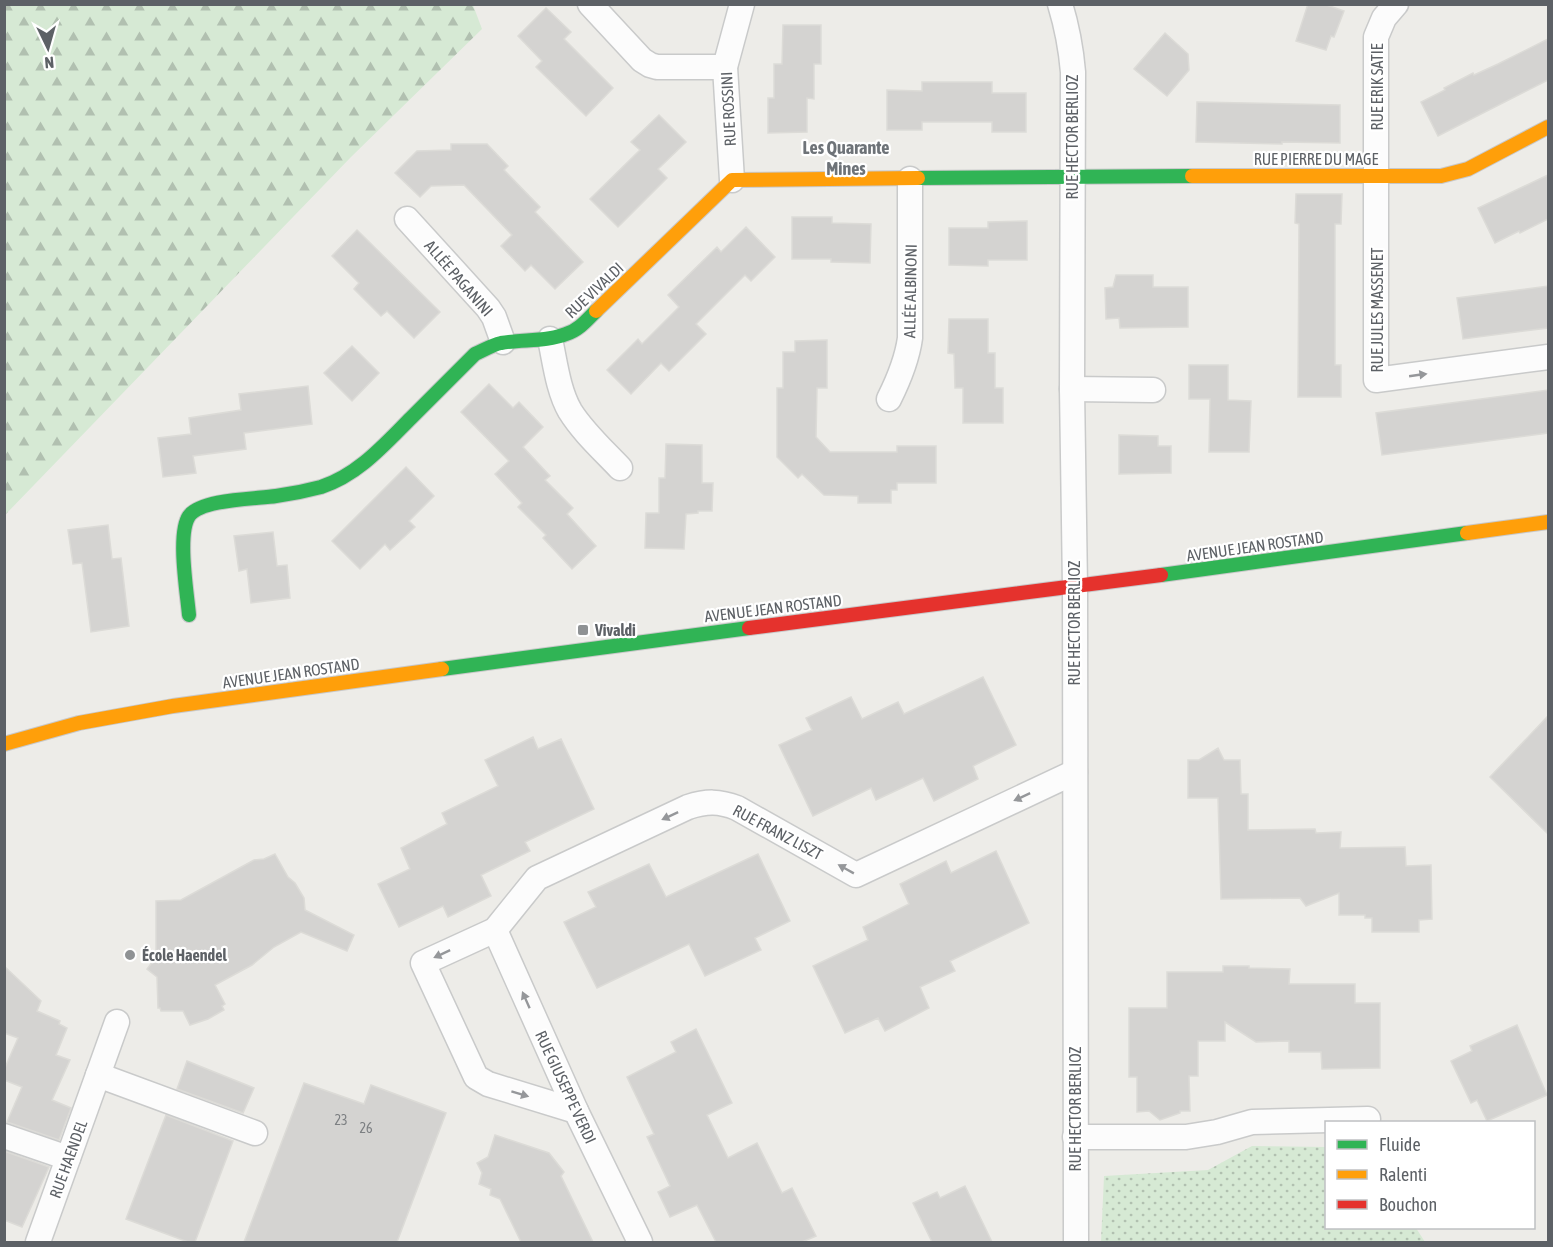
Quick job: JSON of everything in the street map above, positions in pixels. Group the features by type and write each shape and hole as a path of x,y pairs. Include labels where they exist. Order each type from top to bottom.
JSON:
{"street":[{"path":"590,4 642,60 650,65 657,67 725,67"},
{"name":"RUE ROSSINI","path":"732,180 725,67 742,4"},
{"name":"RUE HECTOR BERLIOZ","path":"1060,4 1067,30 1073,72 1072,389 1075,587 1076,1242"},
{"name":"RUE ERIK SATIE","path":"1377,176 1376,37 1384,18 1396,4"},
{"name":"RUE PIERRE DU MAGE","path":"1072,176 1441,176 1468,168 1548,127"},
{"path":"732,180 1072,176"},
{"name":"RUE JULES MASSENET","path":"1377,176 1376,380 1548,357"},
{"name":"ALLÉE ALBINONI","path":"889,399 904,367 910,338 910,179"},
{"name":"RUE VIVALDI","path":"189,615 183,528 194,511 216,503 299,492 343,477 366,462 379,450 475,354 503,342 562,337 580,327 732,180"},
{"name":"ALLÉE PAGANINI","path":"407,219 488,308 498,326 503,342"},
{"path":"550,339 560,383 569,409 620,468"},
{"path":"1072,389 1153,390"},
{"name":"AVENUE JEAN ROSTAND","path":"4,744 80,723 173,706 1548,522"},
{"name":"RUE FRANZ LISZT","path":"495,930 537,878 698,804 708,802 727,804 737,808 856,875 1075,772"},
{"path":"495,930 423,963 476,1077 488,1084 576,1111"},
{"name":"RUE GIUSEPPE VERDI","path":"495,930 576,1111 640,1242"},
{"name":"RUE HAENDEL","path":"38,1242 117,1022"},
{"path":"98,1075 255,1134"},
{"path":"1075,1137 1186,1137 1217,1132 1252,1122 1368,1119"},
{"path":"4,1136 68,1158"}],"green space":[{"path":"5,4 473,5 482,29 351,157 5,515"},
{"path":"1252,1146 1325,1147 1325,1229 1417,1229 1425,1242 1101,1242 1104,1176 1208,1170"}],"building":[{"path":"1308,4 1324,4 1344,11 1334,37 1331,36 1326,50 1296,41"},
{"path":"546,8 571,32 564,39 613,88 586,116 536,67 542,61 518,36"},
{"path":"783,25 821,25 821,64 814,64 814,99 807,98 807,132 768,133 768,98 774,98 774,64 782,64"},
{"path":"1165,33 1188,54 1189,70 1167,96 1134,69"},
{"path":"1548,39 1548,80 1438,136 1421,102 1473,73 1474,75"},
{"path":"922,82 992,82 992,93 1026,93 1026,132 992,132 992,122 922,122 922,130 887,130 887,90 922,91"},
{"path":"1197,102 1340,105 1340,143 1196,142"},
{"path":"659,115 686,142 658,169 667,178 618,227 590,199 640,150 631,142"},
{"path":"451,144 487,144 508,166 504,170 540,207 535,212 583,262 555,289 531,265 525,271 501,246 512,235 464,185 431,186 420,197 395,173 417,151 451,150"},
{"path":"1548,175 1548,219 1495,243 1478,208"},
{"path":"1296,194 1342,194 1341,224 1335,224 1335,365 1341,365 1341,397 1298,397 1299,224 1295,223"},
{"path":"792,217 832,217 832,223 871,224 870,263 831,262 831,259 792,259"},
{"path":"1027,221 1027,260 988,260 988,266 949,265 949,228 988,228 988,222"},
{"path":"746,227 775,257 751,281 745,275 696,324 706,334 669,371 661,363 631,394 607,370 638,339 642,344 679,307 668,295 717,247 721,252"},
{"path":"357,230 440,312 414,338 387,311 381,316 354,289 359,283 332,256"},
{"path":"1116,275 1153,275 1153,287 1188,287 1188,327 1120,328 1119,318 1106,319 1105,288 1113,287"},
{"path":"1548,286 1548,328 1463,339 1457,298"},
{"path":"949,319 988,319 988,353 995,353 995,388 1003,388 1003,423 963,423 963,388 955,388 954,354 948,353"},
{"path":"827,340 827,388 817,388 816,437 830,452 897,452 897,446 936,446 936,483 897,483 897,490 891,490 891,503 858,503 858,496 824,495 802,474 798,478 777,457 777,388 783,388 783,352 795,352 795,341"},
{"path":"352,346 379,373 352,401 324,373"},
{"path":"1189,365 1228,365 1228,400 1251,401 1249,452 1209,452 1210,399 1189,399"},
{"path":"489,384 513,408 519,402 543,427 523,447 550,476 545,480 573,508 567,514 596,546 572,569 543,538 546,535 518,507 522,503 495,474 509,461 461,412"},
{"path":"308,386 312,424 244,433 246,449 193,456 196,473 163,477 158,438 191,434 189,418 241,410 239,394"},
{"path":"1548,390 1548,433 1382,455 1376,413"},
{"path":"1119,435 1158,436 1158,446 1171,446 1171,473 1119,474"},
{"path":"666,444 702,445 702,483 713,483 712,511 686,514 684,549 645,548 646,513 659,513 659,478 665,478"},
{"path":"406,467 434,496 409,521 415,527 390,550 385,544 360,569 332,541"},
{"path":"108,525 112,559 121,558 129,626 91,632 82,563 73,564 68,530"},
{"path":"273,532 277,566 287,565 290,598 251,603 247,569 239,571 234,536"},
{"path":"983,677 1016,745 973,766 978,779 934,801 923,778 876,800 871,788 813,816 779,745 812,730 806,718 851,697 862,719 898,702 904,714"},
{"path":"1548,716 1548,834 1490,777"},
{"path":"533,737 538,749 561,739 594,809 525,842 530,851 481,875 491,896 448,917 443,906 399,927 378,884 410,869 401,848 447,824 442,813 498,786 485,760"},
{"path":"1218,748 1224,760 1240,760 1241,794 1248,794 1248,830 1315,829 1316,833 1341,832 1340,848 1405,847 1406,866 1431,865 1432,919 1419,920 1419,932 1372,932 1372,918 1365,918 1365,915 1339,915 1339,893 1306,906 1300,898 1221,899 1218,798 1188,798 1188,760 1199,760"},
{"path":"996,851 1029,923 950,961 955,971 920,987 929,1008 885,1031 878,1018 845,1033 813,966 868,940 863,927 909,904 900,884 946,861 951,873"},
{"path":"275,854 288,877 295,883 304,898 305,910 354,935 347,951 301,932 274,947 252,965 215,985 225,1004 222,1006 224,1010 190,1025 183,1011 161,1011 158,1008 157,977 147,969 156,957 156,901 181,900 254,860"},
{"path":"758,854 790,921 755,938 761,950 705,976 689,944 597,988 564,922 596,907 588,892 649,864 666,897"},
{"path":"4,966 41,1001 37,1011 60,1021 59,1024 67,1028 56,1055 70,1060 52,1100 71,1108 59,1140 7,1122 22,1087 4,1080 4,1070 18,1038 4,1033"},
{"path":"1223,966 1290,969 1289,984 1355,984 1355,1003 1380,1003 1380,1068 1322,1069 1321,1052 1289,1052 1289,1041 1256,1042 1225,1022 1225,1041 1198,1041 1198,1076 1189,1076 1190,1111 1180,1111 1180,1113 1160,1120 1149,1111 1137,1112 1137,1077 1129,1077 1129,1008 1167,1008 1167,972 1223,972"},
{"path":"1517,1025 1547,1095 1487,1121 1477,1100 1471,1103 1451,1061 1472,1051 1470,1046"},
{"path":"696,1029 732,1103 707,1115 728,1158 757,1143 782,1193 792,1188 816,1236 802,1242 716,1242 697,1205 670,1217 658,1192 670,1186 647,1137 654,1134 627,1077 676,1052 671,1042"},
{"path":"187,1061 254,1088 243,1113 177,1089"},
{"path":"304,1083 364,1104 371,1085 446,1113 397,1242 244,1242"},
{"path":"166,1115 233,1141 195,1242 188,1242 126,1219"},
{"path":"495,1135 549,1153 564,1172 561,1176 593,1242 521,1242 500,1199 490,1195 491,1189 479,1184 482,1173 477,1163 488,1157"},
{"path":"4,1151 49,1167 22,1227 4,1220"},
{"path":"965,1186 992,1242 932,1242 913,1203 937,1192 940,1198"}],"traffic: fast":[{"path":"918,178 1192,176"},
{"path":"189,615 183,549 185,524 195,510 217,503 298,492 334,482 359,467 380,449 475,354 501,343 566,334 579,327 596,311"},
{"path":"1161,575 1467,533"},
{"path":"442,669 749,628"}],"traffic: slow":[{"path":"1192,176 1441,176 1468,169 1548,127"},
{"path":"596,311 732,180 918,178"},
{"path":"1467,533 1548,522"},
{"path":"4,744 79,723 173,706 442,669"}],"traffic: jam":[{"path":"749,628 1161,575"}],"place":[{"name":"Vivaldi","path":"583,630"},
{"name":"École Haendel","path":"130,955"}],"district":[{"name":"Les Quarante Mines","path":"846,157"}]}
